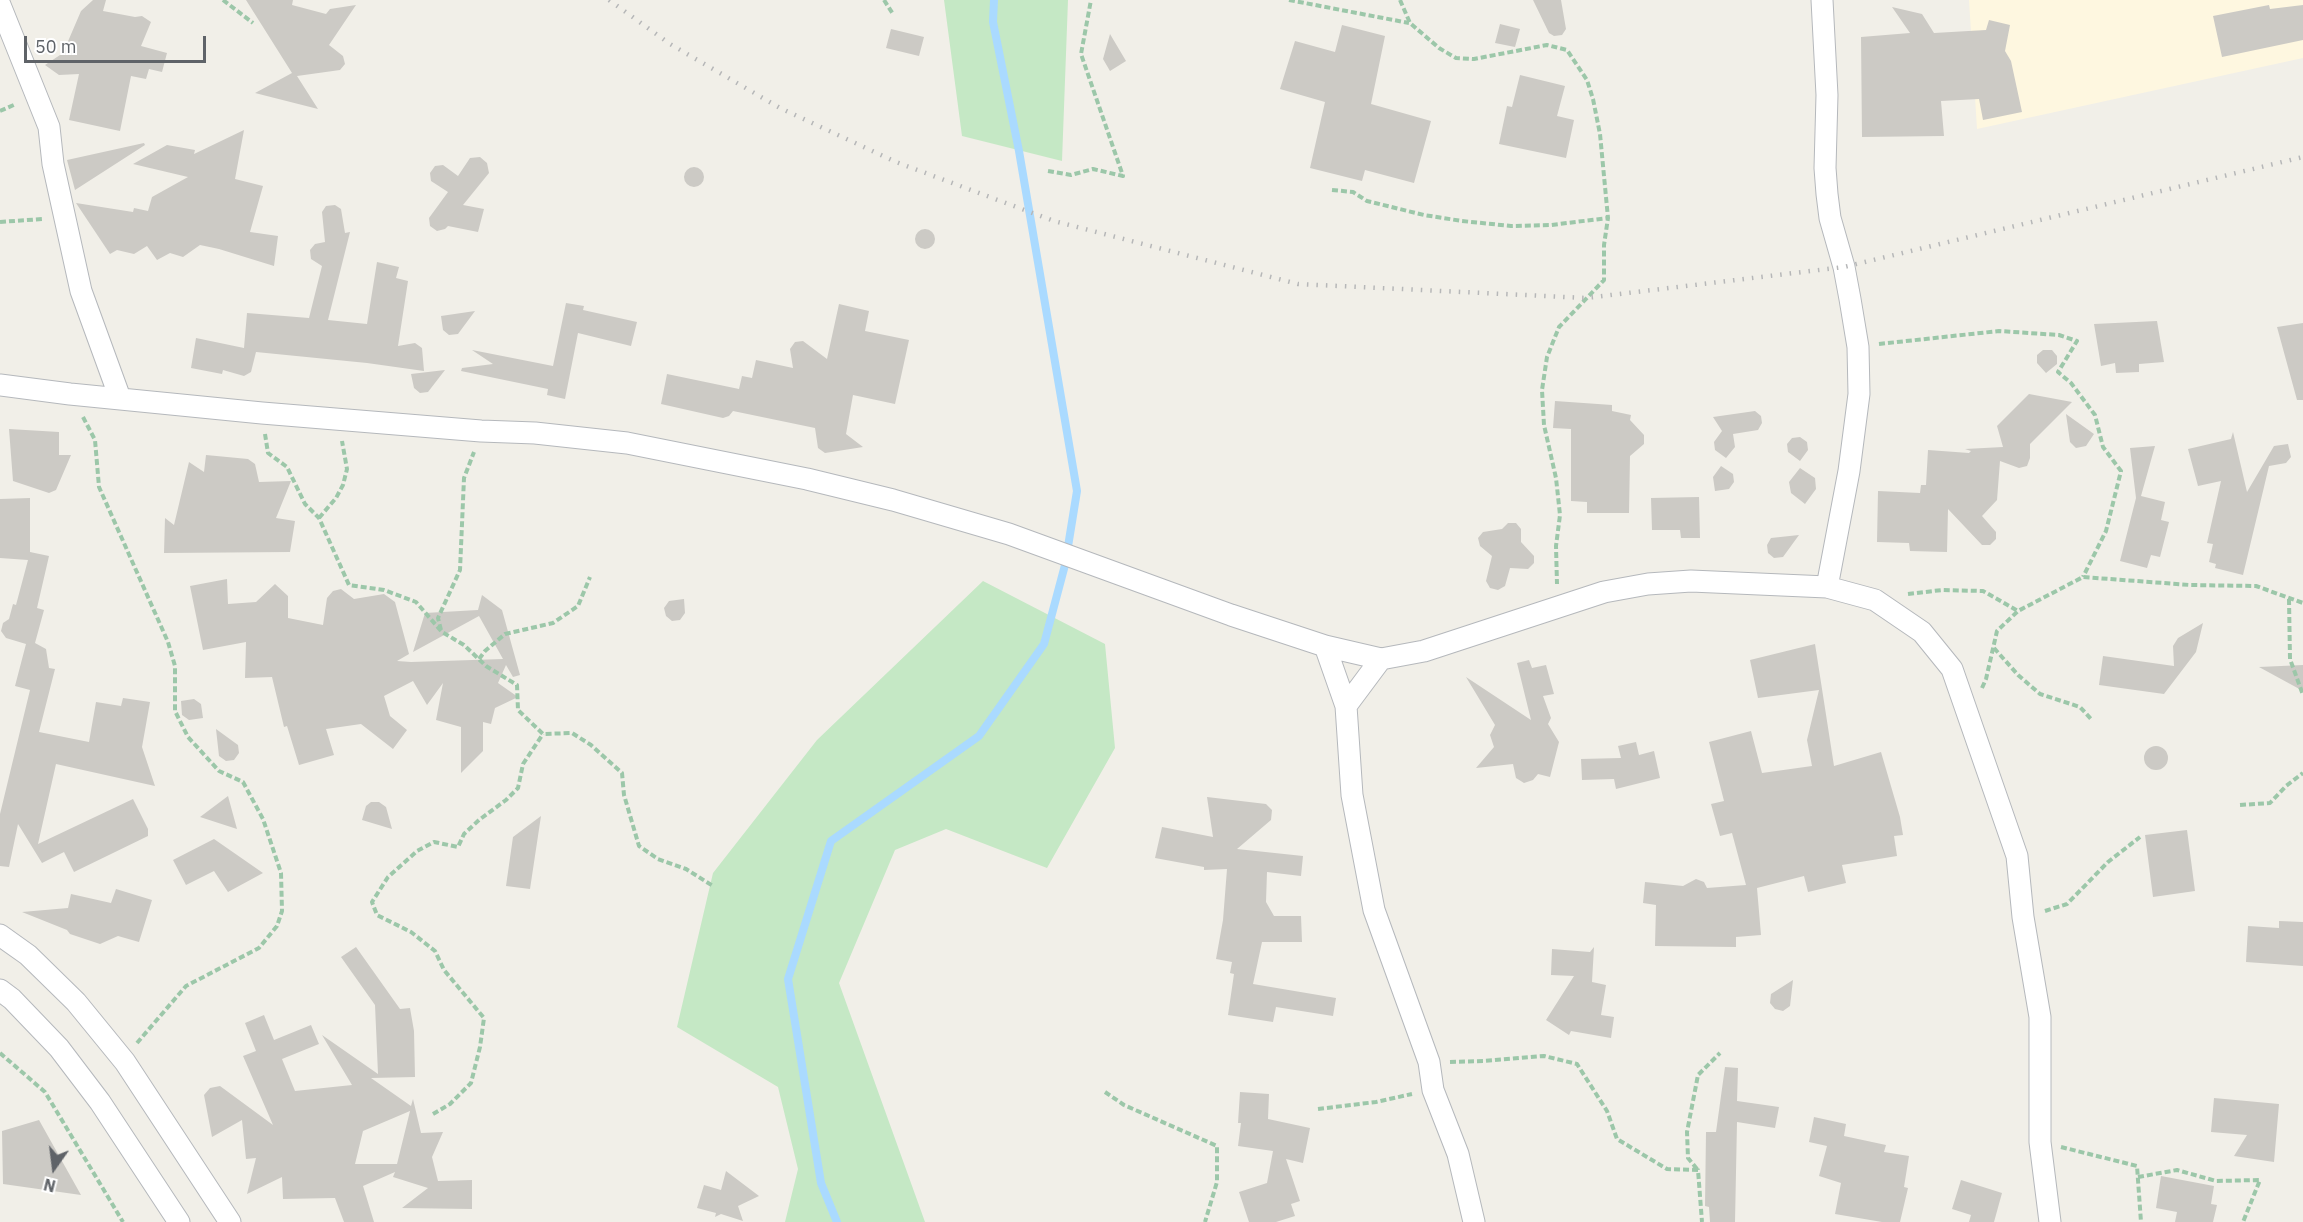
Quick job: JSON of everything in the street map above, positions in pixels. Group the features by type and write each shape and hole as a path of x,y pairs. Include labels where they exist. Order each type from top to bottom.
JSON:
{"street":[{"path":"1822,0 1827,95 1825,168 1827,194 1830,218 1844,267 1858,347 1858,405 1849,471 1827,587"},
{"path":"0,5 49,127 52,164 81,291 120,399"},
{"path":"0,385 262,413 481,431 535,433 627,443 807,479 893,500 1009,534 1231,615 1325,646 1381,659 1424,651 1604,592 1648,584 1691,581 1827,587 1875,600 1922,632 1952,669 2017,856 2023,917 2040,1017 2040,1142 2050,1222"},
{"path":"1325,646 1346,706 1352,795 1374,910 1429,1062 1433,1090 1458,1154 1474,1222"},
{"path":"1346,706 1381,659"},
{"path":"0,935 28,955 76,1002 125,1062 230,1222"},
{"path":"0,990 12,999 59,1048 99,1102 179,1222"}],"path":[{"path":"223,0 253,23"},
{"path":"884,0 893,14"},
{"path":"1048,171 1071,175 1093,169 1123,176 1081,54 1091,0"},
{"path":"1289,0 1410,23"},
{"path":"1400,0 1410,23 1439,48 1456,58 1474,59 1547,45 1567,50 1587,80 1593,99 1600,134 1608,218 1604,244 1604,280 1559,327 1547,357 1542,390 1544,425 1556,478 1560,515 1556,573 1559,606"},
{"path":"1332,190 1353,192 1367,201 1424,215 1511,226 1551,225 1608,218"},
{"path":"0,222 64,217"},
{"path":"1858,347 1999,331 2059,335 2077,341 2058,372 2071,383 2096,415 2103,447 2121,471 2106,531 2083,577"},
{"path":"70,394 95,440 99,487 168,642 175,666 175,711 188,737 219,771 243,782 263,819 281,873 282,911 277,926 259,948 186,986 140,1039 125,1062"},
{"path":"262,413 268,453 287,467 305,504 319,518 349,585 384,590 416,602 442,632 464,645 499,675 517,685 518,710 543,734 572,733 591,744 622,773 624,795 639,846 658,859 686,870 713,886"},
{"path":"319,518 336,498 343,485 347,469 339,419"},
{"path":"442,632 438,618 460,570 464,478 481,431"},
{"path":"1969,716 1986,679 1997,631 2018,611 2083,577 2190,585 2256,586 2303,603"},
{"path":"479,659 505,634 553,623 578,606 590,578"},
{"path":"1875,600 1924,591 1983,591 2018,611"},
{"path":"2289,599 2290,659 2303,695"},
{"path":"1993,647 2018,675 2040,693 2080,707 2091,718"},
{"path":"433,1114 450,1104 471,1083 484,1018 444,970 435,951 411,932 377,915 372,902 388,877 417,851 434,842 458,848 464,834 507,800 518,788 523,764 543,734"},
{"path":"2240,805 2270,803 2286,786 2303,773"},
{"path":"2023,917 2067,904 2108,862 2140,837"},
{"path":"0,1053 45,1092 123,1222"},
{"path":"1702,1222 1698,1170 1688,1158 1687,1132 1698,1075 1720,1053"},
{"path":"1429,1062 1484,1061 1544,1056 1577,1064 1607,1111 1617,1139 1667,1169 1698,1170"},
{"path":"1318,1109 1376,1102 1433,1090"},
{"path":"1105,1092 1124,1105 1217,1146 1217,1182 1205,1222"},
{"path":"2040,1142 2137,1166 2141,1222"},
{"path":"2138,1177 2177,1170 2216,1180 2260,1180 2243,1222"}],"shaded area":[{"path":"1969,0 2303,0 2303,58 1977,129"}],"green space":[{"path":"944,0 1068,0 1062,161 962,136"},
{"path":"983,581 1105,644 1115,748 1047,868 946,829 895,850 839,983 925,1222 785,1222 798,1169 778,1087 677,1027 713,873 817,740"}],"building":[{"path":"93,0 106,0 103,11 135,17 142,16 151,22 141,46 167,53 162,72 149,69 146,79 131,76 120,131 69,120 79,74 59,75 45,65 63,53 81,11"},
{"path":"246,0 293,0 292,5 326,14 330,9 356,5 329,45 343,56 345,64 340,70 297,76 318,109 255,93 292,73"},
{"path":"1533,0 1561,0 1566,29 1562,35 1554,36 1549,33"},
{"path":"2269,5 2270,9 2303,5 2303,40 2222,57 2213,16"},
{"path":"1892,7 1922,14 1934,33 1986,30 1989,20 2010,25 2005,51 2011,61 2022,112 1983,120 1979,99 1941,101 1944,136 1862,137 1861,37 1910,33"},
{"path":"1500,24 1520,29 1515,47 1495,43"},
{"path":"1342,25 1385,36 1371,104 1431,121 1414,183 1365,170 1362,181 1310,168 1325,102 1280,89 1295,41 1335,52"},
{"path":"891,29 924,37 919,56 886,48"},
{"path":"1110,34 1126,61 1110,71 1103,59"},
{"path":"1520,75 1565,86 1557,116 1574,120 1566,158 1499,144 1507,106 1512,107"},
{"path":"244,130 235,179 263,186 250,232 278,236 274,266 200,245 183,257 170,253 157,260 147,246 134,254 117,250 110,254 76,203 133,212 134,208 148,211 152,197 188,177 133,164 167,145 195,150 194,154"},
{"path":"144,143 145,145 75,190 67,160"},
{"path":"480,157 487,163 489,173 463,205 484,209 478,232 448,226 437,231 430,226 429,218 448,192 431,181 430,173 435,166 443,165 458,176 470,158"},
{"path":"694,167 701,170 704,177 701,184 694,187 687,184 684,177 687,170"},
{"path":"335,205 341,209 345,233 350,232 328,320 367,324 377,262 399,267 396,278 408,281 398,346 415,343 422,348 424,371 256,352 251,372 244,376 223,370 222,374 191,368 196,338 244,348 247,313 309,318 322,266 311,259 310,250 315,244 325,242 322,212 326,206"},
{"path":"925,229 932,232 935,239 932,246 925,249 918,246 915,239 918,232"},
{"path":"566,303 584,306 583,310 637,322 631,346 578,333 565,399 547,395 548,389 461,371 462,368 493,364 472,350 553,366"},
{"path":"839,304 869,311 865,331 909,340 895,404 853,395 846,434 863,447 825,453 818,448 815,428 733,411 729,416 723,418 661,404 667,374 739,389 742,376 752,378 756,360 793,368 790,349 795,342 803,341 827,359"},
{"path":"475,311 458,334 449,335 443,330 441,316"},
{"path":"2157,321 2164,362 2139,364 2139,372 2116,373 2115,363 2101,366 2094,324"},
{"path":"2303,323 2303,400 2297,400 2277,327"},
{"path":"2043,350 2052,350 2057,356 2057,364 2046,373 2037,363 2037,355"},
{"path":"445,370 428,392 420,393 414,388 411,374"},
{"path":"2029,394 2072,402 2030,444 2030,458 2027,466 2019,468 2000,461 1997,500 1982,516 1996,532 1996,539 1990,545 1982,545 1948,509 1947,552 1910,551 1909,543 1877,542 1878,491 1920,493 1921,485 1926,485 1928,450 1969,453 1971,451 1965,449 2003,447 1997,426"},
{"path":"1555,401 1612,405 1612,411 1631,415 1630,420 1644,435 1644,444 1630,456 1629,513 1587,513 1587,502 1571,501 1571,429 1553,428"},
{"path":"1755,411 1761,416 1762,423 1758,430 1733,434 1735,447 1726,458 1715,450 1714,442 1722,431 1713,417"},
{"path":"2066,414 2094,434 2086,446 2076,448 2070,442"},
{"path":"9,429 59,432 59,455 71,455 56,490 49,493 13,481"},
{"path":"2233,432 2247,492 2274,446 2288,444 2291,457 2286,463 2269,466 2243,575 2215,568 2216,564 2209,562 2213,544 2207,543 2221,481 2198,486 2188,449 2231,439"},
{"path":"1800,437 1807,442 1808,450 1800,461 1788,452 1787,444 1792,438"},
{"path":"2155,446 2141,496 2165,502 2161,520 2169,522 2160,557 2151,555 2147,568 2120,561 2136,498 2130,448"},
{"path":"206,455 248,459 255,464 259,482 291,481 276,518 295,521 290,552 164,553 165,518 174,525 189,462 204,472"},
{"path":"1721,466 1733,474 1734,482 1729,489 1715,491 1713,477"},
{"path":"1800,468 1815,478 1816,489 1805,504 1791,493 1789,482"},
{"path":"1699,497 1700,538 1681,538 1680,530 1652,530 1651,498"},
{"path":"30,498 30,552 49,556 37,608 44,610 35,643 46,649 49,668 55,669 39,732 89,742 96,702 121,706 123,698 150,702 142,747 155,786 56,764 38,844 133,799 148,829 148,836 74,872 64,852 42,863 18,824 9,867 0,866 0,814 30,690 15,686 26,644 6,638 1,631 3,623 9,619 13,604 16,605 28,560 0,558 0,499"},
{"path":"1508,523 1516,523 1521,529 1521,542 1534,556 1534,563 1528,569 1510,568 1505,586 1498,590 1490,588 1486,581 1492,556 1480,546 1478,538 1483,532 1502,529"},
{"path":"1799,535 1783,557 1774,558 1768,553 1767,545 1771,538"},
{"path":"227,579 228,604 256,602 275,584 288,596 288,618 323,625 327,598 333,591 341,589 354,599 384,594 395,602 409,654 397,661 411,662 503,659 479,616 413,652 425,613 478,610 482,595 502,610 520,675 513,677 506,665 498,683 518,697 495,708 491,724 483,722 483,751 461,773 461,727 436,720 443,683 427,705 413,681 384,696 390,716 407,730 393,749 361,724 326,729 334,755 299,765 287,726 284,727 272,677 245,678 246,642 203,650 190,586"},
{"path":"684,599 685,613 680,620 672,621 666,616 664,608 669,601"},
{"path":"2203,623 2196,652 2164,694 2099,685 2103,656 2174,666 2173,646 2178,638"},
{"path":"1815,644 1834,766 1881,752 1903,835 1894,836 1897,856 1842,865 1846,883 1808,892 1804,876 1757,888 1761,935 1736,937 1736,947 1655,946 1656,905 1643,903 1645,882 1683,886 1696,879 1704,882 1707,888 1746,885 1732,833 1720,836 1711,804 1724,801 1709,742 1751,731 1762,773 1812,766 1807,740 1819,690 1758,698 1750,660"},
{"path":"1529,660 1532,668 1546,665 1554,694 1543,696 1551,718 1548,724 1559,742 1550,777 1538,774 1533,780 1524,783 1516,778 1513,764 1476,768 1494,747 1490,735 1495,725 1466,677 1531,720 1517,663"},
{"path":"2303,665 2303,691 2259,667"},
{"path":"194,699 201,704 203,718 189,720 182,715 181,701"},
{"path":"216,729 238,745 239,753 234,760 226,761 219,756"},
{"path":"1636,742 1639,755 1654,751 1660,778 1616,789 1614,779 1582,780 1581,759 1621,758 1618,746"},
{"path":"2156,746 2165,749 2168,758 2165,767 2156,770 2147,767 2144,758 2147,749"},
{"path":"228,796 237,829 200,817"},
{"path":"1207,797 1266,804 1272,810 1271,820 1237,849 1303,856 1301,876 1267,872 1266,902 1274,916 1301,916 1302,942 1262,942 1253,984 1336,998 1333,1016 1276,1007 1273,1022 1228,1015 1234,974 1230,973 1232,962 1216,959 1223,920 1227,869 1204,870 1204,867 1155,858 1162,827 1213,837"},
{"path":"371,802 379,802 386,807 392,829 362,820 366,806"},
{"path":"541,816 530,889 506,886 513,837"},
{"path":"2187,830 2195,891 2153,897 2145,835"},
{"path":"214,839 263,873 228,892 214,871 186,885 173,860"},
{"path":"116,889 152,900 139,942 118,936 100,944 70,934 67,930 22,912 68,908 71,894 111,903"},
{"path":"2279,921 2303,922 2303,966 2246,962 2248,926 2279,928"},
{"path":"356,947 400,1009 410,1008 414,1031 415,1077 371,1078 411,1106 413,1099 421,1133 443,1132 432,1157 438,1181 472,1180 472,1209 402,1208 428,1188 393,1177 395,1172 363,1186 374,1222 344,1222 335,1198 283,1199 282,1177 247,1194 256,1158 246,1159 242,1120 212,1137 204,1095 210,1088 220,1086 273,1125 243,1056 256,1051 245,1023 264,1015 274,1040 311,1025 319,1044 282,1059 295,1091 352,1085 322,1035 378,1074 375,1005 341,957","holes":["410,1111 397,1164 355,1164 363,1131"]},
{"path":"1594,947 1592,982 1606,985 1601,1015 1614,1017 1611,1038 1571,1031 1569,1035 1546,1020 1574,976 1551,975 1552,949 1590,952"},
{"path":"1793,980 1790,1006 1783,1011 1775,1009 1770,1003 1771,994"},
{"path":"1725,1067 1738,1068 1737,1101 1779,1107 1775,1128 1737,1122 1735,1222 1710,1222 1709,1207 1705,1206 1706,1132 1716,1132"},
{"path":"1240,1092 1269,1094 1268,1119 1310,1128 1303,1163 1286,1159 1300,1201 1291,1204 1295,1216 1276,1222 1249,1222 1239,1192 1267,1183 1273,1151 1238,1146 1241,1123 1238,1123"},
{"path":"2214,1098 2279,1104 2274,1162 2234,1156 2247,1135 2211,1132"},
{"path":"1814,1117 1846,1124 1844,1136 1886,1145 1884,1152 1909,1156 1904,1187 1908,1188 1900,1222 1882,1222 1835,1214 1841,1183 1819,1176 1827,1146 1809,1142"},
{"path":"39,1120 81,1195 3,1184 2,1131"},
{"path":"726,1171 759,1196 738,1206 743,1221 721,1214 715,1217 716,1213 697,1208 704,1185 721,1190"},
{"path":"2161,1176 2214,1186 2211,1204 2217,1205 2213,1222 2175,1222 2177,1212 2156,1208"},
{"path":"1961,1180 2002,1193 1994,1222 1969,1222 1971,1215 1952,1209"}],"waterway":[{"path":"837,1222 821,1183 788,979 831,841 979,736 1044,644 1065,565 1077,491 1019,151 993,22 994,0"}],"railway":[{"path":"609,0 670,44 780,108 896,162 1054,221 1298,284 1586,298 1844,267 2303,157"}]}
